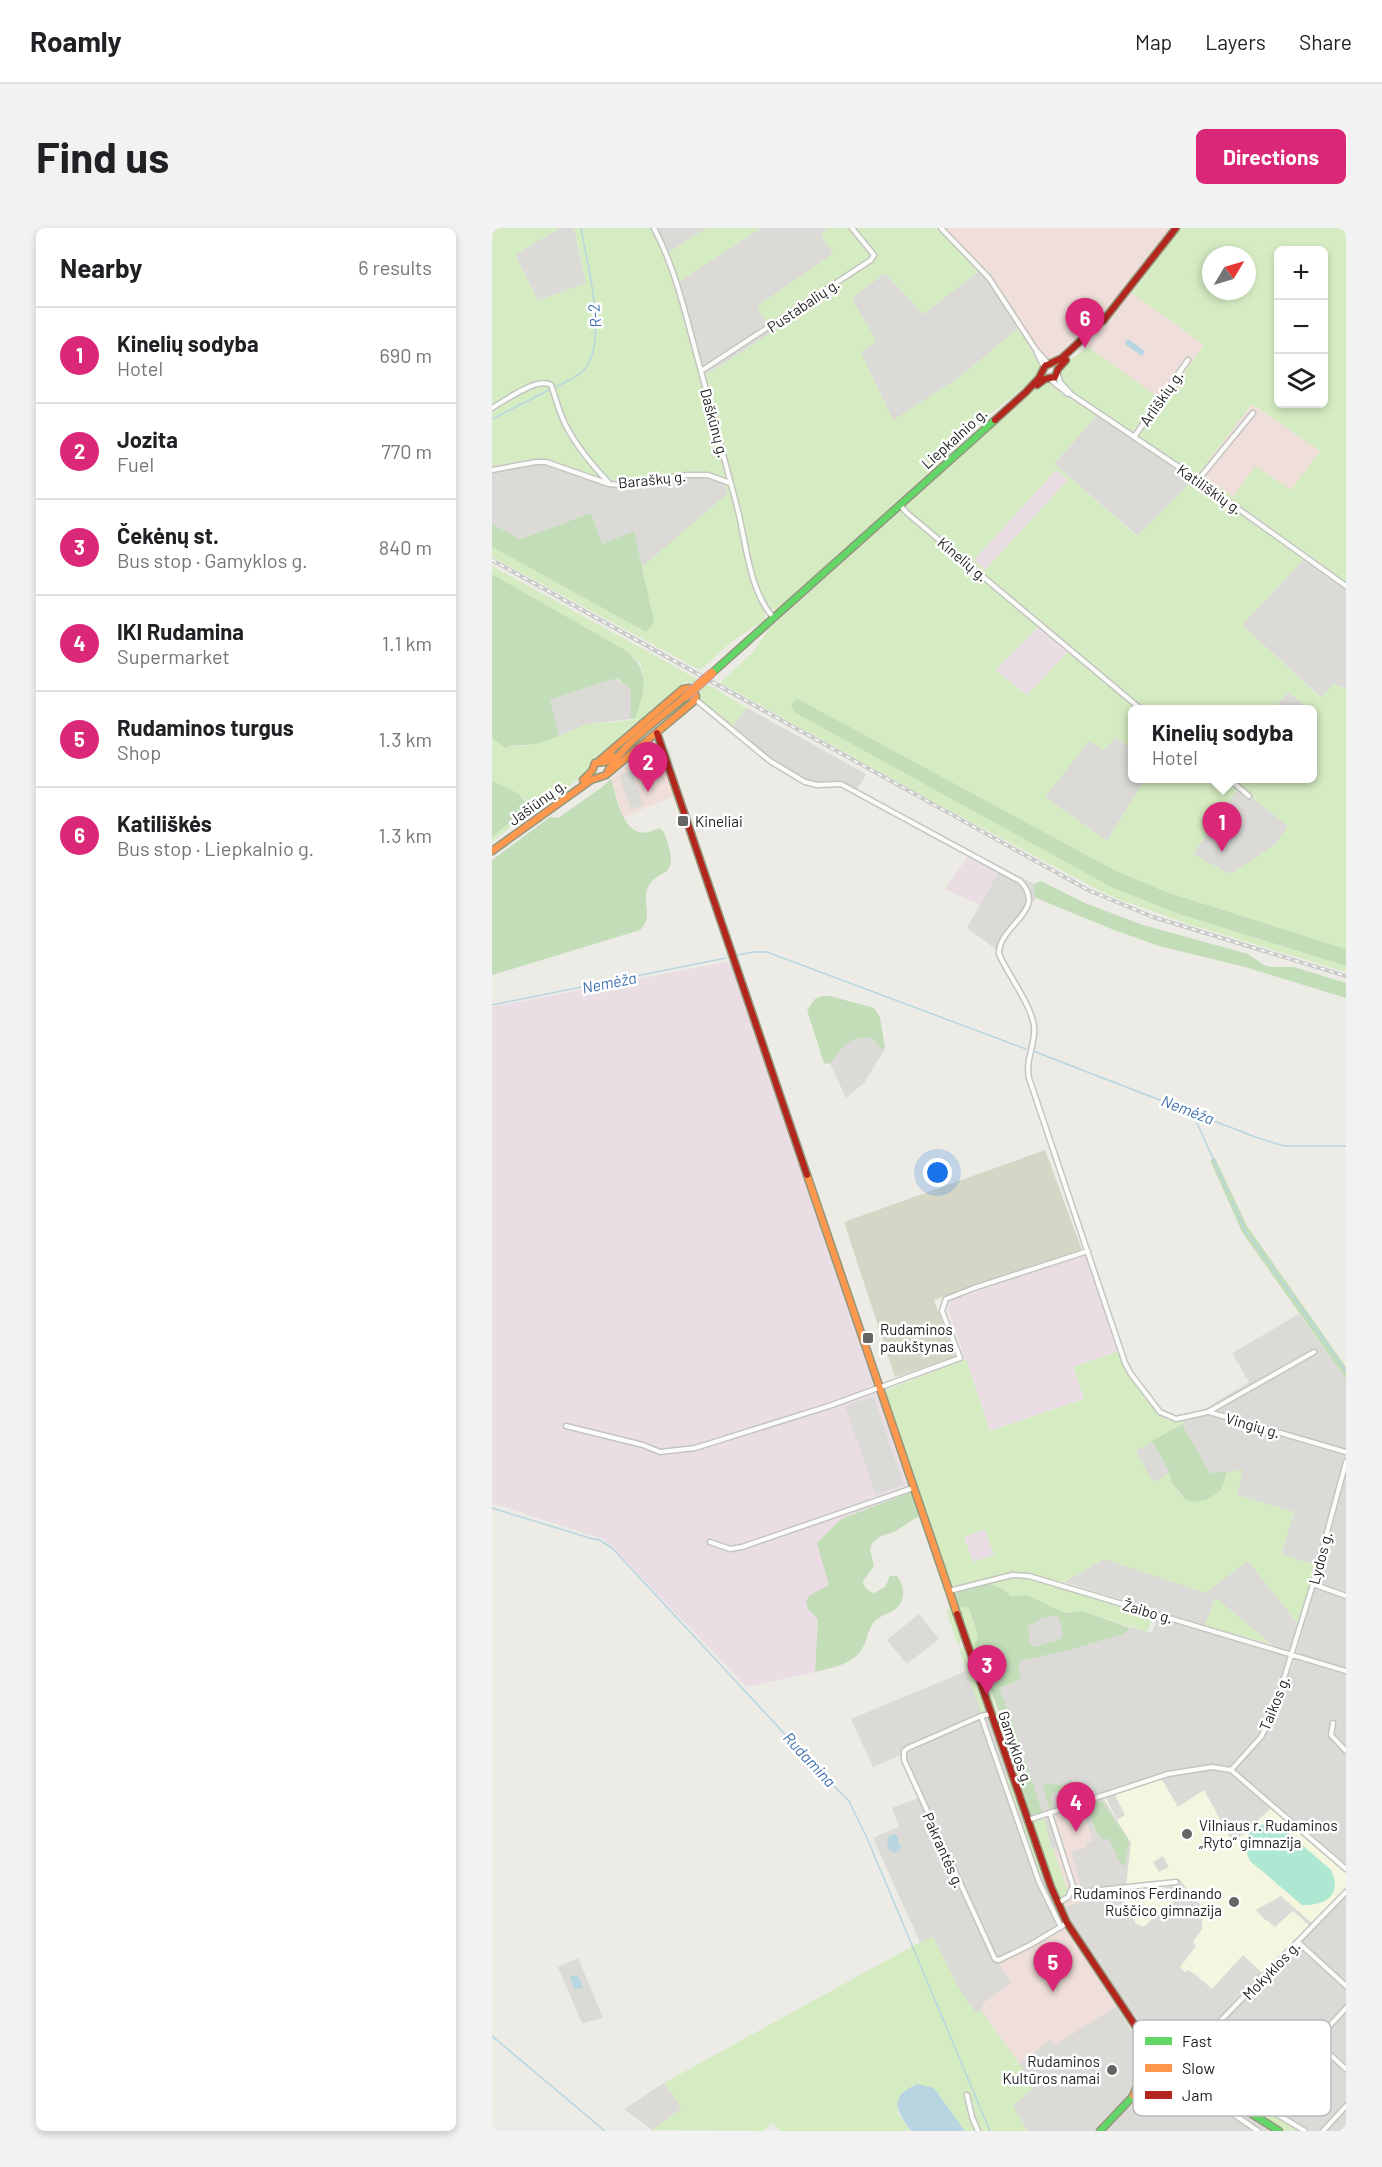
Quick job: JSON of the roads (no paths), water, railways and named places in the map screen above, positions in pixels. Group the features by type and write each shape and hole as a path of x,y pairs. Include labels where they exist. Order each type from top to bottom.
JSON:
{"main road":[{"name":"Liepkalnio g.","path":"774,618 1050,371 1105,318 1143,273 1176,228"},
{"name":"Jašiūnų g.","path":"492,849 601,769 774,618"},
{"path":"683,688 692,689 695,699 657,733 601,769 605,754 683,688"},
{"name":"Gamyklos g.","path":"657,733 666,752 715,907 1064,1925 1133,2025"},
{"path":"1105,2128 1133,2096"},
{"path":"1255,2116 1279,2131"}],"street":[{"name":"Daškūnų g.","path":"654,228 668,259 701,372 756,586 763,604 774,618"},
{"name":"Pustabalių g.","path":"701,372 871,260 874,255 852,228"},
{"name":"Katiliškių g.","path":"941,228 989,278 1064,392 1072,395"},
{"name":"Arliškių g.","path":"1134,437 1188,360"},
{"name":"Katiliškių g.","path":"1050,371 1072,395 1198,480 1346,586"},
{"name":"Baraškų g.","path":"492,408 544,382 551,385 562,418 584,453 610,484 618,485 687,475 708,475 730,483"},
{"path":"1198,480 1253,412"},
{"path":"492,470 546,462 610,484"},
{"name":"Kinelių g.","path":"900,505 1136,705"},
{"path":"695,699 770,761 806,782 817,785 841,784 1020,881 1025,886 1029,898 1027,909 1000,942 999,954 1033,1023 1033,1038 1027,1061 1029,1078 1125,1363 1160,1412 1171,1419 1208,1412"},
{"path":"1234,783 1250,796"},
{"path":"566,1426 643,1445 655,1451 668,1452 695,1448 776,1424 879,1389 960,1358 942,1311 946,1299 1088,1251"},
{"name":"Vingių g.","path":"1208,1412 1314,1352"},
{"name":"Vingių g.","path":"1208,1412 1346,1452"},
{"name":"Lydos g.","path":"1292,1654 1346,1462"},
{"path":"710,1542 730,1549 742,1547 913,1488"},
{"name":"Žaibo g.","path":"948,1591 1005,1576 1029,1576 1346,1671"},
{"path":"1313,1584 1346,1596"},
{"name":"Taikos g.","path":"1231,1770 1261,1737 1270,1722 1292,1654"},
{"name":"Pakrantės g.","path":"990,1714 908,1748 904,1751 904,1760 995,1959 999,1960 1025,1948 1064,1925"},
{"path":"981,1716 1039,1882 1064,1925"},
{"path":"1333,1723 1331,1736 1346,1751"},
{"path":"1027,1820 1168,1774 1212,1767 1231,1770 1346,1869"},
{"path":"1050,1814 1073,1885 1071,1893"},
{"path":"1058,1903 1071,1893 1176,1882"},
{"name":"Mokyklos g.","path":"1221,2020 1346,1892"},
{"path":"1298,1942 1346,1986"},
{"path":"1331,2024 1346,2007"},
{"path":"1331,2055 1346,2069"},
{"path":"967,2095 972,2118 978,2131"},
{"path":"1323,2131 1346,2106"},
{"path":"1236,2116 1258,2131"},
{"path":"1279,2116 1305,2131"}],"water":[{"path":"1128,339 1145,351 1142,356 1125,344"},
{"path":"896,1834 898,1843 902,1847 896,1853 889,1850 887,1843 889,1836"},
{"path":"570,1976 578,1976 583,1988 574,1989"},
{"path":"917,2084 934,2088 965,2131 911,2131 899,2110 898,2099"}],"waterway":[{"name":"R-2","path":"556,387 584,370 591,357 595,341 594,302 581,228"},
{"name":"R-2","path":"492,419 549,390"},
{"name":"Nemėža","path":"738,955 767,952 1026,1049"},
{"name":"Nemėža","path":"492,1005 726,958"},
{"name":"Nemėža","path":"1033,1051 1284,1146 1346,1146"},
{"path":"1193,1114 1228,1192"},
{"path":"1232,1201 1245,1230 1346,1371"},
{"name":"Rudamina","path":"492,1508 598,1539 612,1548 849,1801 867,1838 990,2131"},
{"path":"492,2036 605,2131"}],"railway":[{"path":"492,560 1088,890 1153,917 1346,976"}],"place":[{"name":"Katiliškės","path":"1085,348"},
{"name":"Jozita","path":"648,792"},
{"name":"Kineliai","path":"683,821"},
{"name":"Kinelių sodyba","path":"1222,852"},
{"name":"Rudaminos paukštynas","path":"868,1338"},
{"name":"Čekėnų st.","path":"987,1695"},
{"name":"IKI Rudamina","path":"1076,1832"},
{"name":"Vilniaus r. Rudaminos „Ryto“ gimnazija","path":"1187,1834"},
{"name":"Rudaminos Ferdinando Ruščico gimnazija","path":"1234,1902"},
{"name":"Rudaminos turgus","path":"1053,1992"},
{"name":"Rudaminos Kultūros namai","path":"1112,2070"}]}
